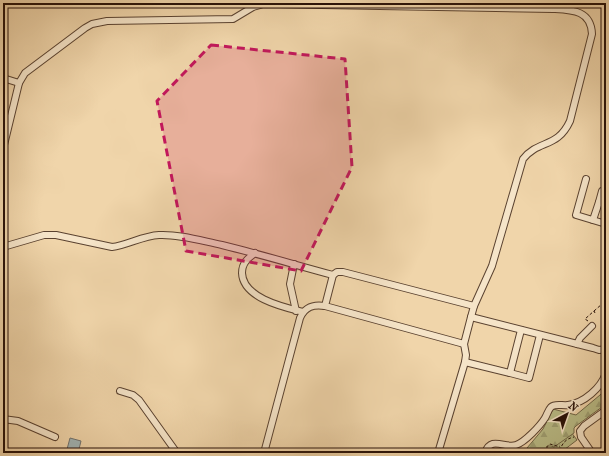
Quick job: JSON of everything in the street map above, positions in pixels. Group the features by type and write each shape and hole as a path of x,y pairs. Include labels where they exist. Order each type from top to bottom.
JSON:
{"street":[{"path":"3,149 19,83 25,73 74,35 92,24 108,21 227,20 238,18 253,7 264,4 553,9 572,10 579,13 590,23 592,34 571,116 567,127 560,136 549,143 532,150 523,159 492,266 474,306 464,344 466,355 465,362 438,453"},
{"path":"3,78 19,83"},
{"path":"586,180 576,215 606,224"},
{"path":"593,220 602,191"},
{"path":"599,202 606,204"},
{"path":"3,247 44,235 56,235 112,247 120,246 149,236 160,235 193,238 255,253 334,275"},
{"path":"255,253 248,257 243,265 242,274 245,284 261,298 271,303 303,312"},
{"path":"294,264 290,284 296,311"},
{"path":"325,306 334,275 337,272 343,272 474,306"},
{"path":"264,453 297,328 303,312 313,306 325,306 464,344"},
{"path":"471,317 599,350 606,349"},
{"path":"577,344 580,338 592,326"},
{"path":"510,373 521,330"},
{"path":"465,362 529,378 540,335"},
{"path":"485,453 488,446 492,444 497,443 515,446 520,443 544,419 551,407 555,405 567,406 575,404 585,398 600,384 606,373"},
{"path":"120,391 133,395 139,400 177,453"},
{"path":"592,453 581,437 580,432 584,426 606,410"},
{"path":"3,418 18,421 55,437"}],"path":[{"path":"585,319 602,304 606,304"},
{"path":"555,453 559,451 567,439 575,436"},
{"path":"537,449 543,450 550,444 561,447"}],"highlighted area":[{"path":"211,45 345,59 352,167 301,271 186,251 157,101"}],"green space":[{"path":"606,390 606,404 576,426 574,428 574,433 554,447 548,446 545,453 528,453 527,448 543,429 553,409 576,415"},
{"path":"565,424 577,440 560,453 535,453"}],"shaded area":[{"path":"70,438 81,441 78,453 66,453"}]}
